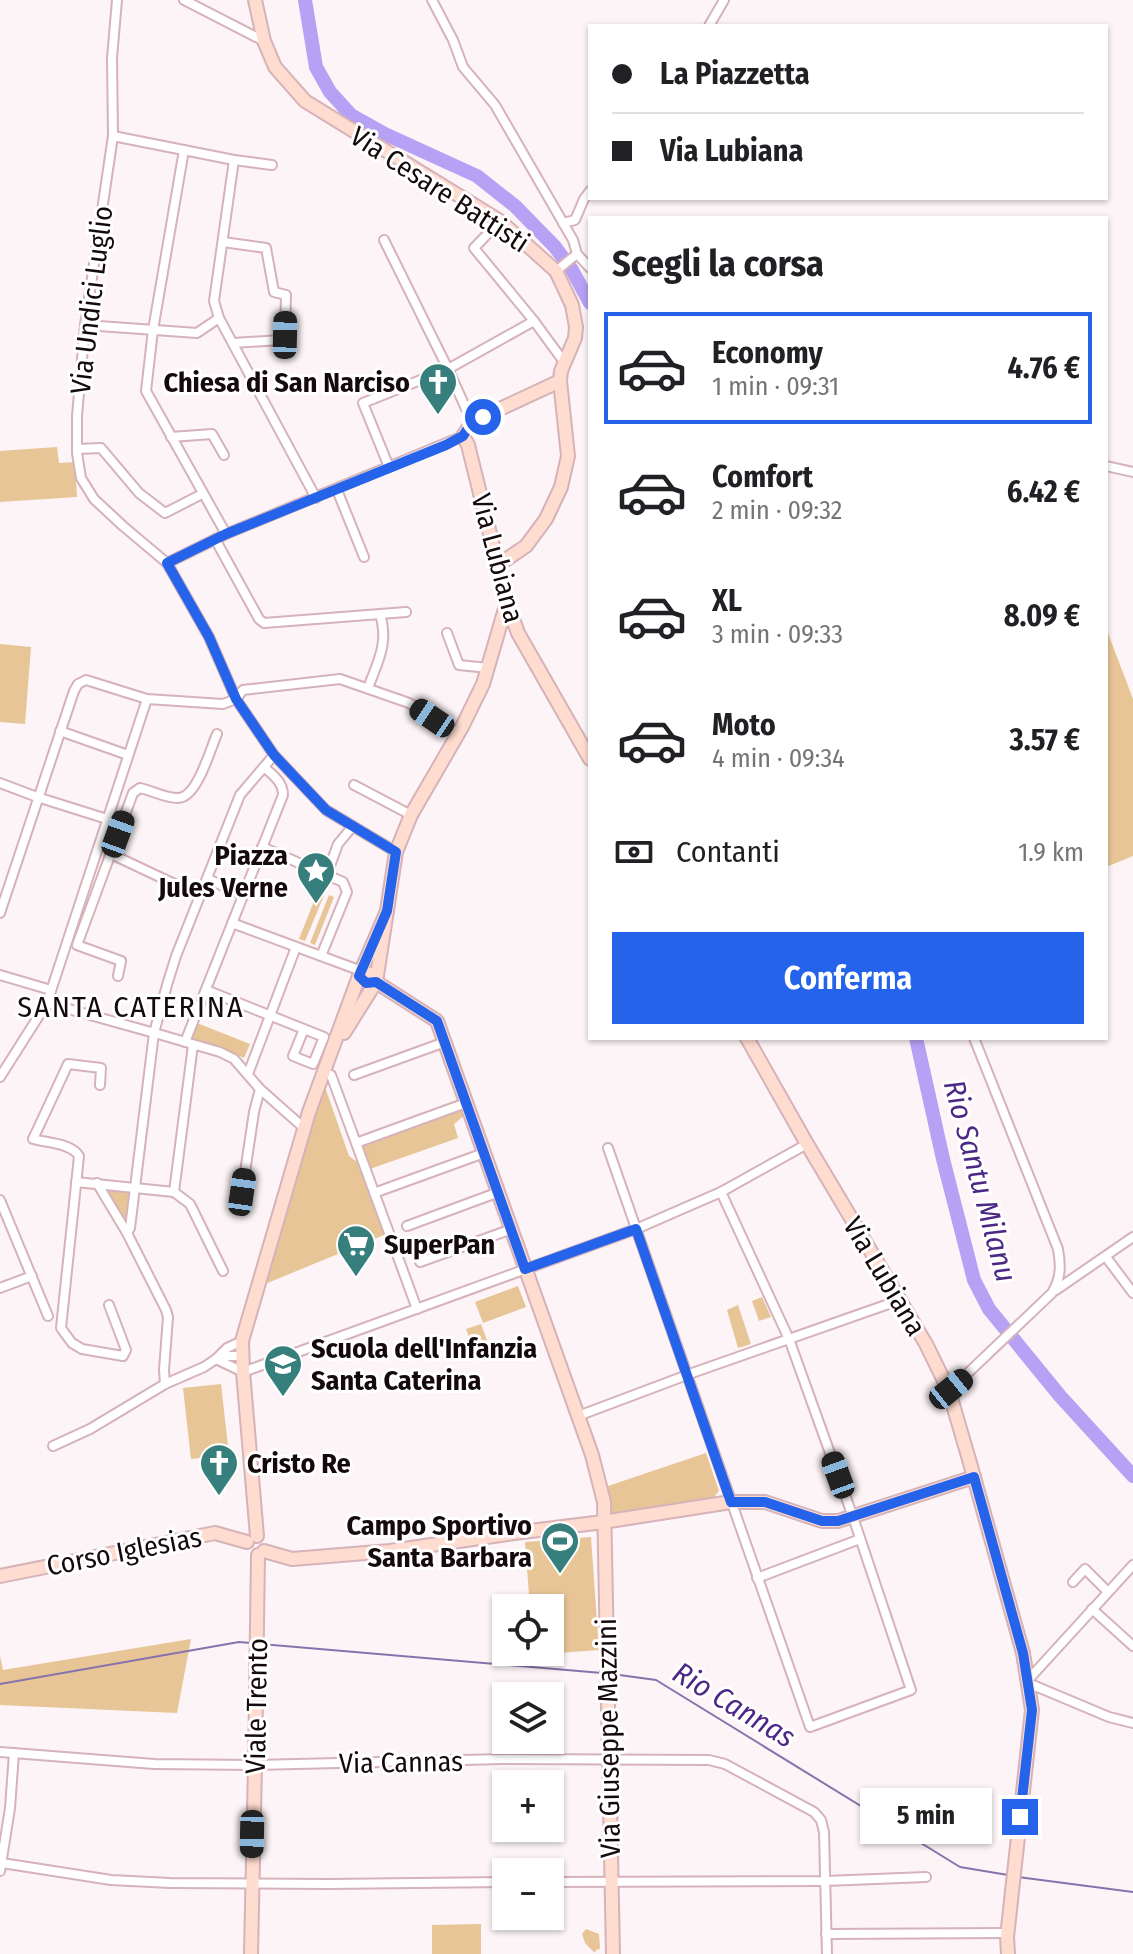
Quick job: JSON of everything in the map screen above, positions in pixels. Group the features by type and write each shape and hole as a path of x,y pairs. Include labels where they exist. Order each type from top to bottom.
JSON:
{"street":[{"name":"Via Undici Luglio","path":"117,0 112,58 113,136 85,325 77,449 81,478 94,499 167,563"},
{"path":"184,0 264,41"},
{"name":"Via Cesare Battisti","path":"255,0 264,41 275,67 305,101 500,221 558,269 572,305 576,327 560,381 568,456 561,487 546,519 526,546 498,565"},
{"path":"432,0 463,67 495,105 573,240 575,255 588,266"},
{"path":"710,24 724,0"},
{"path":"113,136 272,165"},
{"path":"184,150 153,330 146,391 226,534"},
{"path":"234,160 214,301 219,318 316,498"},
{"path":"563,223 575,220 588,194"},
{"path":"500,221 474,248 564,362"},
{"path":"384,240 472,422"},
{"path":"223,242 266,248 274,292 286,295 285,335 281,340 233,343"},
{"path":"558,269 575,255"},
{"path":"85,325 197,333 219,318"},
{"path":"389,467 363,403 448,369 534,321"},
{"path":"396,852 326,810 274,755 236,699 209,637 167,563 226,534 463,436 472,422 560,381"},
{"path":"171,437 212,434 224,455"},
{"name":"Via Lubiana","path":"463,436 518,633 588,756"},
{"path":"77,449 101,448 139,493 165,513 202,494"},
{"path":"1108,466 1133,472"},
{"path":"337,490 364,557"},
{"path":"215,539 264,623 406,612"},
{"path":"331,1052 376,982 395,881 396,852 411,815 483,684 507,602"},
{"path":"368,688 384,648 385,635 380,614"},
{"path":"500,626 513,620"},
{"path":"447,633 459,665 488,668"},
{"path":"0,913 74,691 78,684 86,680 147,699 223,704 236,699 243,690 340,679 409,703 458,733"},
{"path":"0,1077 47,1003 147,699"},
{"path":"60,731 128,755"},
{"path":"118,976 121,961 77,945 133,793 140,788 185,798 194,790 217,734"},
{"path":"127,1233 154,1033 176,956 240,795 274,755"},
{"path":"174,1192 189,1044 206,990 283,795 278,781 264,767"},
{"path":"0,783 107,819"},
{"path":"354,785 411,815"},
{"path":"327,874 338,844 353,826"},
{"path":"262,847 343,882 347,892 321,956"},
{"path":"111,854 200,896"},
{"path":"208,879 243,895"},
{"path":"387,911 357,973 304,1128 242,1341 252,1539 249,1552 292,1559 390,1551 731,1502 765,1502 822,1521 838,1521 974,1477"},
{"path":"232,923 321,956 357,973"},
{"path":"248,1074 296,947"},
{"name":"Via Giuseppe Mazzini","path":"357,973 371,974 376,982 437,1021 600,1484 604,1502 613,1954"},
{"path":"0,975 51,990"},
{"path":"206,990 269,1016 304,1029 324,1037 313,1064 293,1056 304,1029"},
{"path":"47,1003 234,1059 260,1089 304,1128"},
{"name":"Via Lubiana","path":"748,1040 926,1344 949,1391 974,1477 1023,1653 1032,1710 1012,1887 1008,1954"},
{"path":"975,1040 1058,1249 1060,1273 1052,1293"},
{"path":"354,1075 445,1042"},
{"path":"100,1085 101,1068 68,1064 33,1139 75,1150 79,1156 61,1328 72,1343 82,1349 123,1356 126,1350 109,1305"},
{"path":"325,1072 331,1075 417,1309"},
{"path":"242,1192 260,1089"},
{"path":"356,1143 466,1103"},
{"path":"216,1359 243,1372 417,1309 636,1229 721,1192 807,1144"},
{"path":"608,1148 810,1727 911,1690 789,1339 721,1192"},
{"path":"374,1193 484,1153"},
{"path":"76,1182 174,1192 190,1204 223,1271"},
{"path":"97,1183 127,1233 168,1317 165,1384"},
{"path":"407,1226 499,1192"},
{"path":"0,1200 48,1316"},
{"path":"420,1262 512,1229"},
{"path":"949,1391 1052,1293 1133,1237"},
{"path":"1106,1257 1133,1293"},
{"path":"0,1288 32,1276"},
{"path":"578,1416 900,1300"},
{"path":"53,1446 90,1429 165,1384 204,1367 227,1348 242,1341"},
{"path":"216,1359 242,1356"},
{"name":"Corso Iglesias","path":"0,1576 215,1533 252,1539"},
{"path":"757,1578 860,1539"},
{"name":"Viale Trento","path":"251,1954 261,1553"},
{"path":"1133,1565 1028,1682 1109,1717 1133,1723"},
{"path":"1073,1582 1085,1569 1108,1592"},
{"path":"1092,1609 1133,1646"},
{"name":"Via Cannas","path":"0,1752 154,1764 255,1765 504,1759 709,1760 725,1764 814,1812 821,1820 824,1832 827,1954"},
{"path":"14,1753 1,1867 111,1880 252,1884 492,1882"},
{"path":"564,1882 825,1881 926,1877"},
{"path":"826,1934 1008,1933"}],"shaded area":[{"path":"57,447 59,463 75,462 77,497 0,502 0,451"},
{"path":"1108,633 1133,699 1133,856 1108,866"},
{"path":"0,644 31,647 25,724 0,722"},
{"path":"318,891 325,893 305,941 299,939"},
{"path":"329,895 334,897 315,945 310,943"},
{"path":"197,1023 250,1044 244,1058 190,1038"},
{"path":"324,1084 349,1156 357,1162 384,1235 265,1284"},
{"path":"462,1109 465,1115 454,1124 458,1138 370,1169 361,1146"},
{"path":"105,1189 129,1192 125,1222"},
{"path":"518,1286 526,1307 483,1323 475,1302"},
{"path":"762,1297 771,1317 759,1321 752,1301"},
{"path":"738,1305 751,1344 738,1348 727,1310"},
{"path":"481,1324 491,1351 476,1356 466,1329"},
{"path":"221,1384 229,1455 191,1459 183,1388"},
{"path":"706,1453 719,1491 714,1497 612,1513 608,1486"},
{"name":"Campo Sportivo Santa Barbara","path":"591,1537 599,1650 564,1653 564,1594 529,1594 525,1542"},
{"path":"191,1639 177,1713 0,1705 0,1656 3,1670"},
{"path":"481,1924 481,1954 432,1954 432,1925"},
{"path":"586,1929 599,1934 600,1949 595,1953 585,1943 582,1934"}],"waterway":[{"name":"Rio Santu Milanu","path":"305,0 316,67 330,92 351,115 477,176 515,206 555,247 588,299"},
{"name":"Rio Santu Milanu","path":"916,1040 974,1280 989,1309 1060,1396 1133,1476"},
{"name":"Rio Cannas","path":"0,1684 239,1642 251,1643"},
{"name":"Rio Cannas","path":"261,1644 602,1673"},
{"name":"Rio Cannas","path":"612,1674 656,1680 960,1867 1008,1875"},
{"name":"Rio Cannas","path":"1018,1877 1133,1892"}],"place":[{"name":"Chiesa di San Narciso","path":"438,416"},
{"name":"Piazza Jules Verne","path":"316,905"},
{"name":"SuperPan","path":"356,1278"},
{"name":"Scuola dell'Infanzia Santa Caterina","path":"283,1398"},
{"name":"Cristo Re","path":"219,1497"},
{"name":"Campo Sportivo Santa Barbara","path":"560,1575"}],"district":[{"name":"SANTA CATERINA","path":"131,1007"}],"route":[{"path":"483,417 472,422 463,436 446,445 226,534 167,563 209,637 236,699 274,755 326,810 396,852 387,911 359,976 366,983 376,982 437,1021 525,1269 636,1229 731,1502 765,1502 822,1521 838,1521 974,1477 1023,1653 1032,1710 1020,1817"}]}
